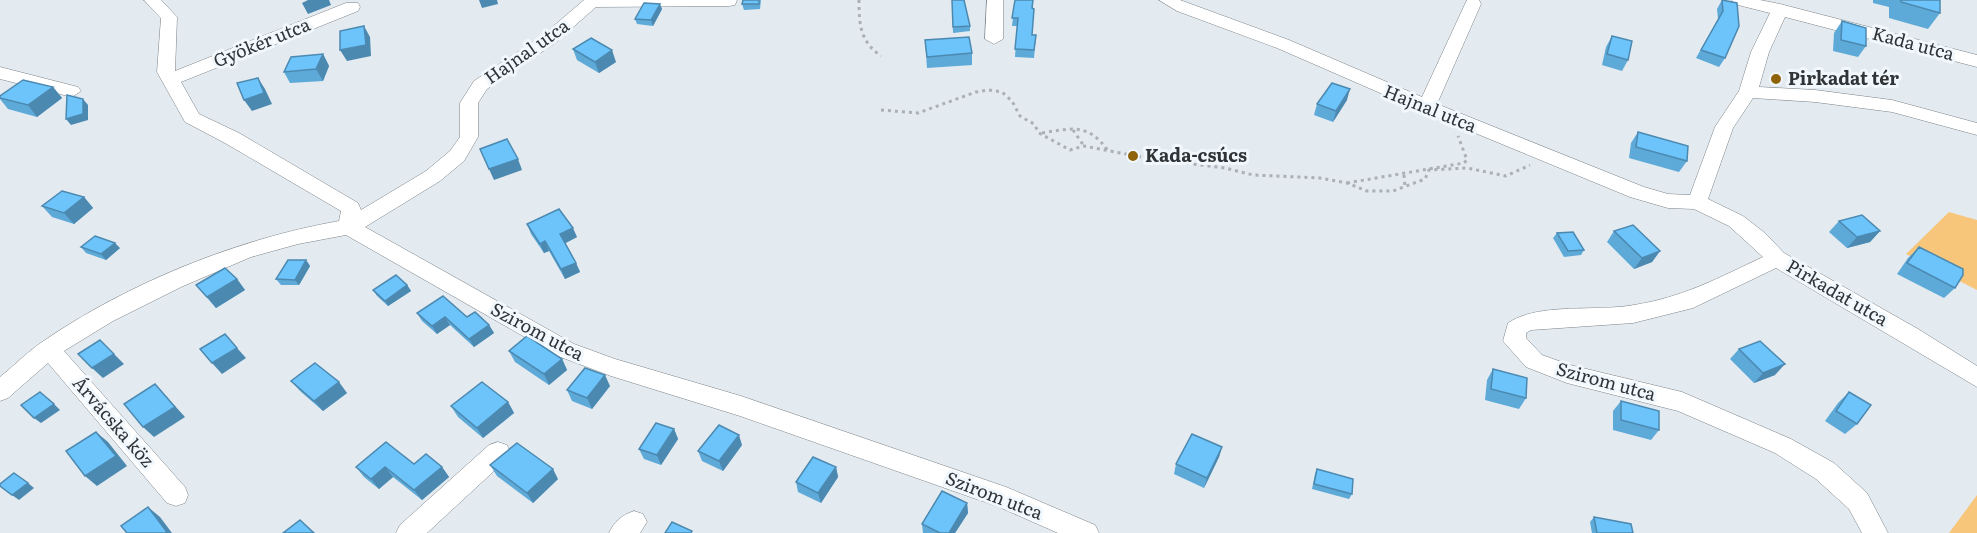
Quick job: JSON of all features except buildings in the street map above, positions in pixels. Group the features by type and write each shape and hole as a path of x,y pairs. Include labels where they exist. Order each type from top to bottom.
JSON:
{"street":[{"path":"0,392 49,349 105,315 173,280 244,251 298,236 349,227 351,208 232,138 192,118 166,72 169,17 152,0"},
{"path":"994,39 995,0"},
{"name":"Hajnal utca","path":"1167,0 1204,18 1297,51 1452,119 1637,192 1668,201 1697,202"},
{"name":"Kada utca","path":"1740,0 1977,62"},
{"path":"593,1 729,1"},
{"name":"Hajnal utca","path":"349,227 433,176 457,156 469,137 469,103 480,85 549,39 593,1"},
{"path":"1426,108 1461,26 1473,4"},
{"name":"Gyökér utca","path":"172,79 352,7"},
{"path":"1697,202 1724,127 1748,92 1763,43 1780,9"},
{"path":"0,73 72,91"},
{"path":"1748,92 1815,96 1892,106 1977,129"},
{"name":"Pirkadat utca","path":"1697,202 1736,220 1758,238 1777,259 1910,335 1977,378"},
{"name":"Szirom utca","path":"349,227 566,350 611,368 721,399 1006,498 1086,533"},
{"name":"Szirom utca","path":"1777,259 1693,300 1633,314 1527,322 1516,328 1514,341 1534,361 1567,374 1682,402 1783,446 1825,471 1858,501 1875,533"},
{"name":"Árvácska köz","path":"49,349 176,495"},
{"path":"409,533 498,452"}],"path":[{"path":"859,0 862,39 866,46 881,56"},
{"path":"881,110 916,113 988,88 1008,94 1015,102 1020,116 1034,124 1039,133 1070,150 1084,146 1108,152 1225,168 1253,175 1320,178 1347,183 1367,191 1393,191 1405,187 1425,179 1430,170"},
{"path":"1347,183 1464,163 1467,160 1452,119"},
{"path":"1073,130 1084,146"},
{"path":"1039,133 1089,130 1100,137 1108,152"},
{"path":"1430,170 1449,171 1467,168 1480,173 1509,176 1525,169 1539,153"},
{"path":"1404,175 1405,187"}],"shaded area":[{"path":"1949,212 1977,220 1977,290 1906,254"},
{"path":"1977,495 1977,533 1949,533"}],"place":[{"name":"Pirkadat tér","path":"1776,79"},
{"name":"Kada-csúcs","path":"1133,156"}]}
